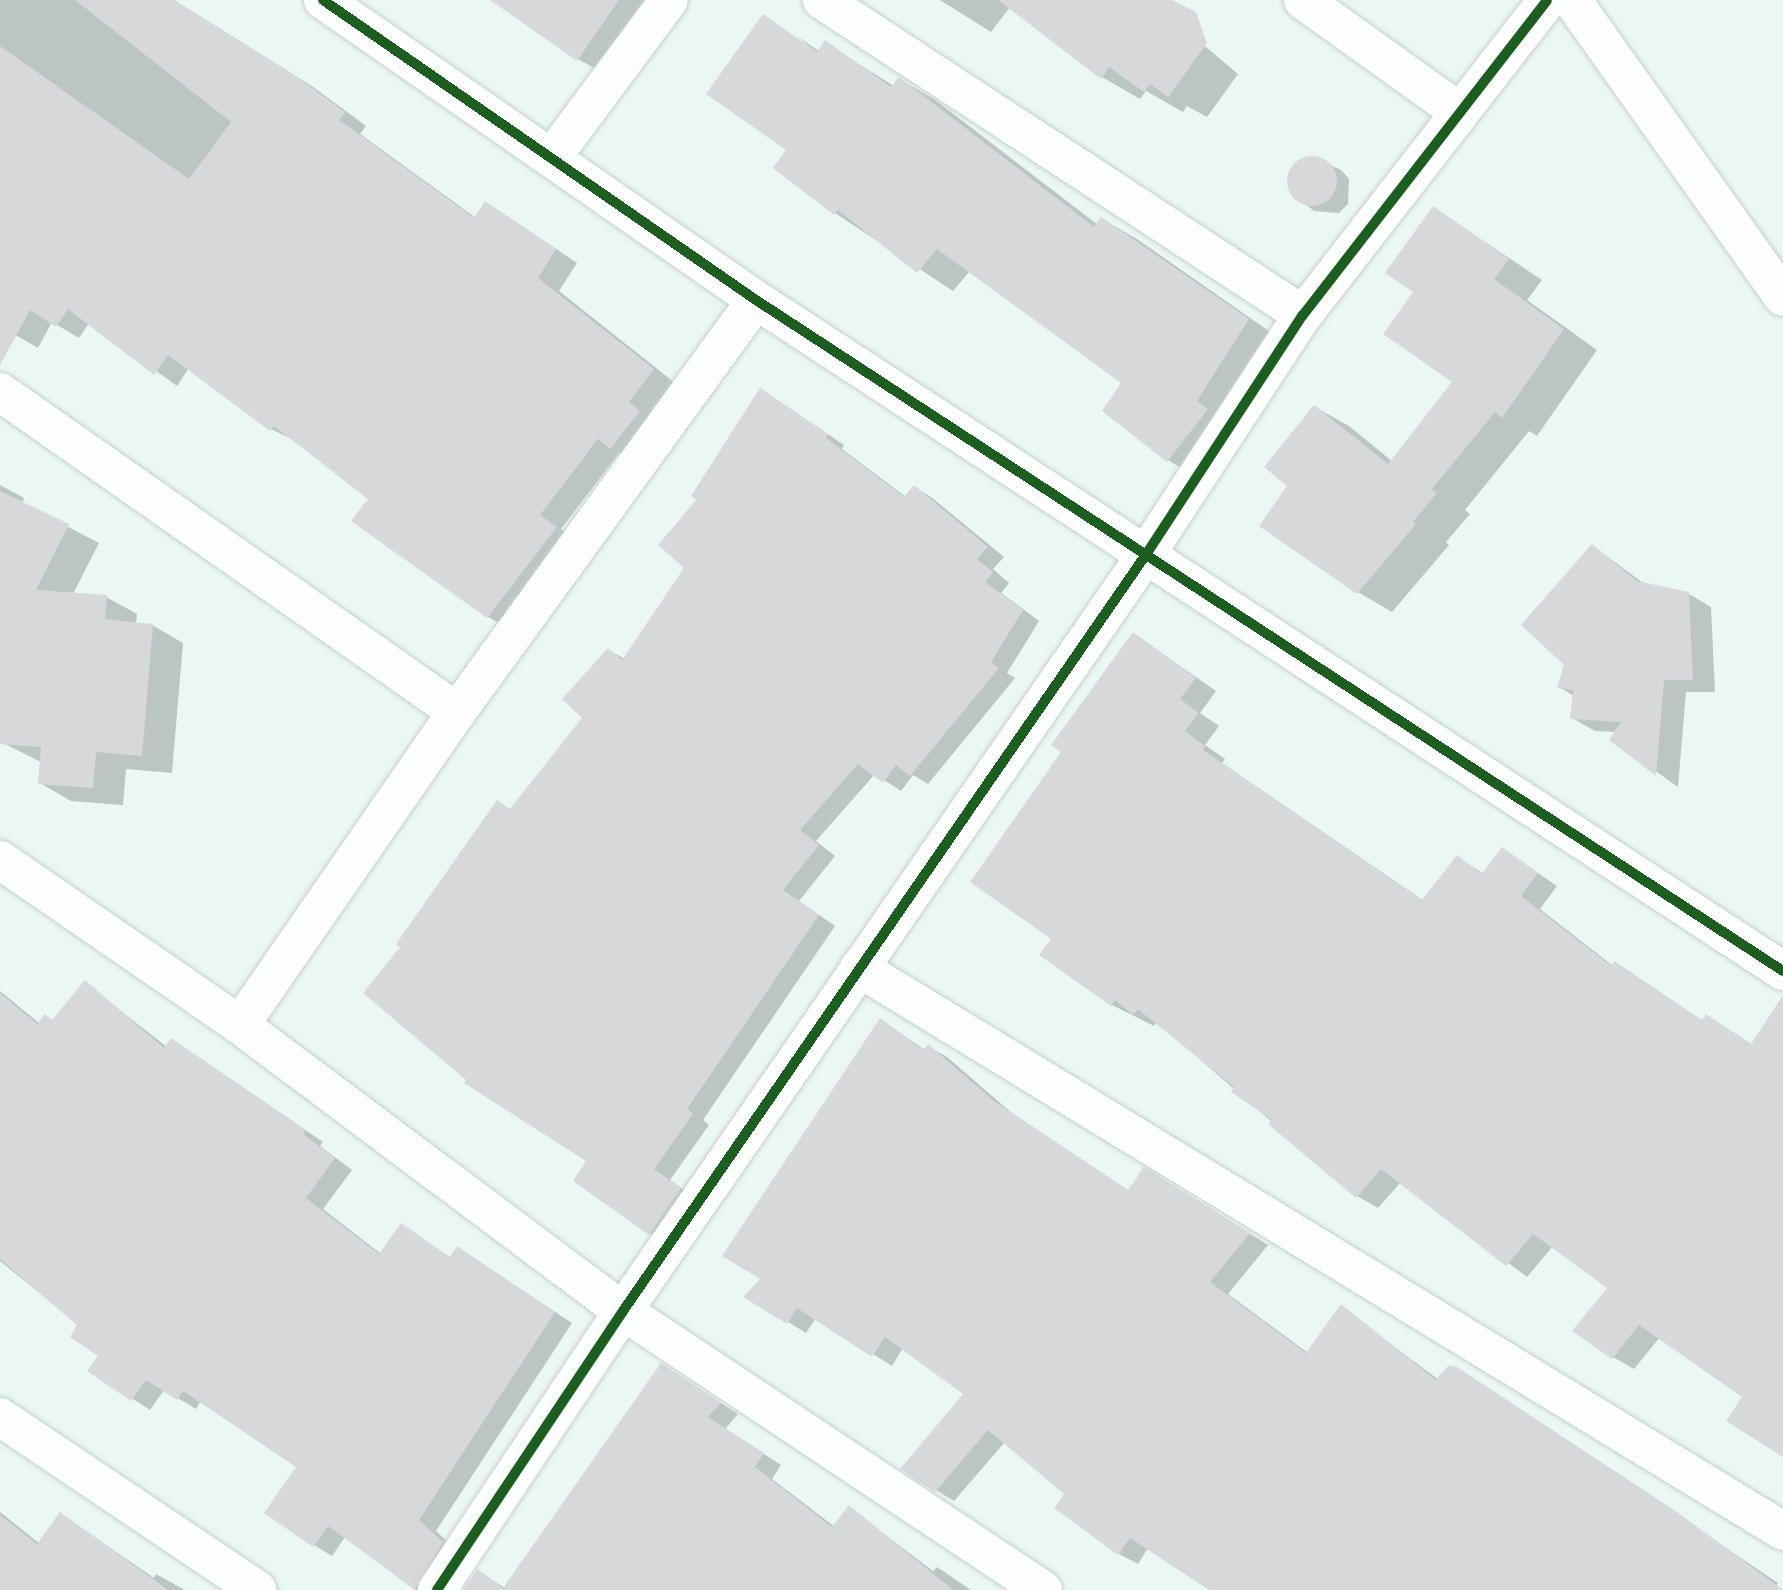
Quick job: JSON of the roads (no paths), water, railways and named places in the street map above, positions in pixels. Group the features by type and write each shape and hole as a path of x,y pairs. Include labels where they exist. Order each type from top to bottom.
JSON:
{"street":[{"path":"323,0 553,156 756,300 1783,971"},
{"path":"553,156 669,0"},
{"path":"822,0 1303,315"},
{"path":"1303,0 1458,111"},
{"path":"437,1590 623,1311 1145,556 1303,315 1458,111 1547,0"},
{"path":"1572,0 1783,297"},
{"path":"240,1025 457,712 756,300"},
{"path":"0,392 457,712"},
{"path":"0,860 240,1025 623,1311 1043,1590"},
{"path":"859,968 1783,1531"},
{"path":"0,1416 257,1590"}]}
